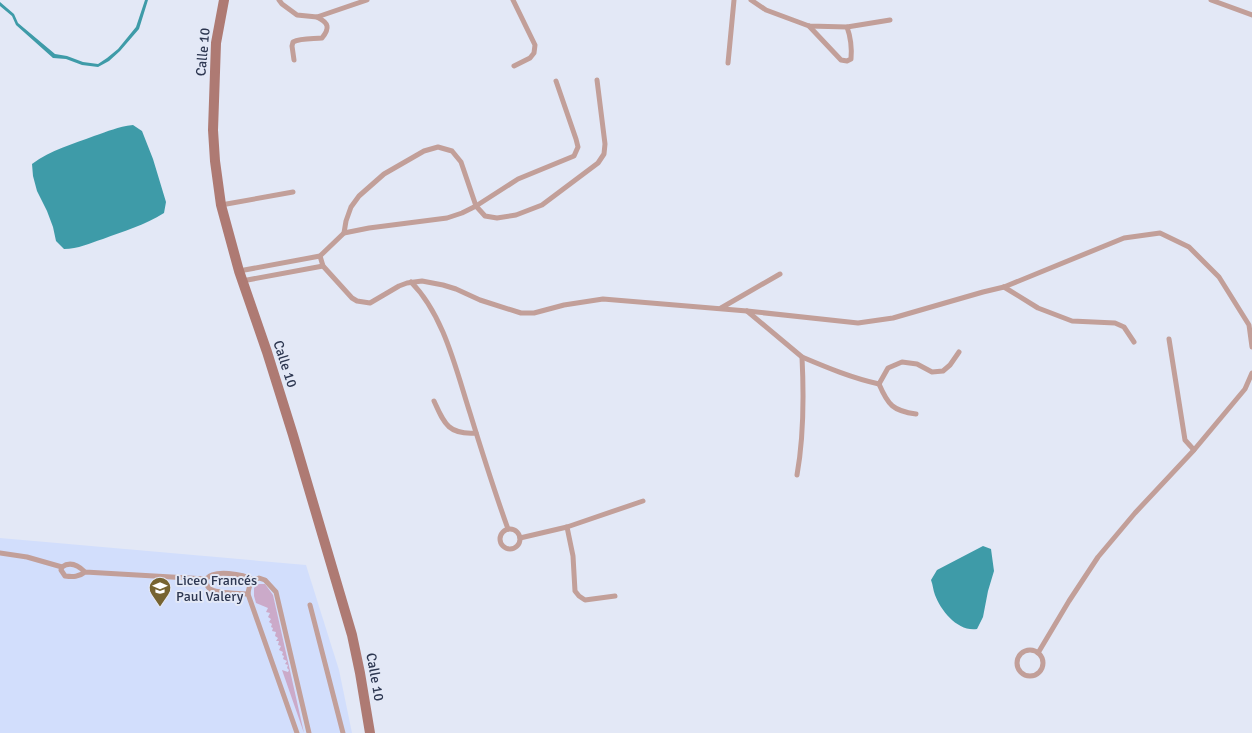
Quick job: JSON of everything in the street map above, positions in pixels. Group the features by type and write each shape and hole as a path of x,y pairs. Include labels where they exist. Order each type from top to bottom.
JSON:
{"main road":[{"name":"Calle 10","path":"224,0 216,43 213,123 215,161 221,205 240,276 267,352 293,434 352,635 370,733"}],"lane":[{"path":"279,0 297,15 317,17 324,20 327,26 327,32 322,38 298,40 294,42 292,46 294,60"},
{"path":"317,17 367,0"},
{"path":"513,0 535,45 534,53 530,58 514,66"},
{"path":"728,63 734,0"},
{"path":"751,0 766,10 809,26 847,27 890,20"},
{"path":"1211,0 1252,15"},
{"path":"809,26 841,60 847,61 851,58 852,50 847,27"},
{"path":"344,234 346,221 351,207 359,196 384,174 424,151 438,147 452,151 461,162 476,206 485,216 497,218 516,215 542,206 598,163 604,154 606,144 597,80"},
{"path":"240,276 320,256 344,234 369,228 447,218 462,213 476,206 518,179 574,156 578,147 576,138 556,81"},
{"path":"221,205 293,192"},
{"path":"320,256 322,266 352,298 364,303 370,303 399,286 412,282 432,282 456,289 480,300 521,313 534,313 603,298 721,308 858,323 893,318 1004,287 1124,238 1160,233 1189,247 1219,277 1249,325 1252,347"},
{"path":"240,276 322,266"},
{"path":"721,308 780,274"},
{"path":"412,282 424,296 442,331 453,359 508,529"},
{"path":"1004,287 1038,308 1072,321 1115,322 1124,327 1134,342"},
{"path":"747,311 802,357 841,374 867,382 880,384"},
{"path":"1170,339 1185,440 1194,450"},
{"path":"916,414 903,413 893,407 886,400 880,384 888,368 902,362 917,364 932,372 943,371 950,365 959,352"},
{"path":"797,475 802,448 804,392 802,357"},
{"path":"1038,653 1069,601 1098,557 1135,513 1194,450 1245,389 1252,373"},
{"path":"434,401 444,423 452,430 466,433 476,433"},
{"path":"520,538 567,527 643,501"},
{"path":"567,527 573,556 575,591 584,600 614,596"},
{"path":"508,529 518,532 520,538 520,543 516,548 508,550 500,544 500,536 503,531 508,529"},
{"path":"0,553 27,557 62,567 66,564 73,564 80,567 85,572 206,579"},
{"path":"62,567 61,570 65,576 80,576 85,572"},
{"path":"248,594 210,589 206,584 206,579 209,575 216,573 247,576 253,580"},
{"path":"297,733 248,594 249,586 253,580 259,578 265,580 276,592 309,733"},
{"path":"310,606 343,733"},
{"path":"1030,650 1038,653 1043,660 1043,664 1039,672 1031,676 1023,673 1018,666 1019,657 1025,651 1030,650"}],"shaded area":[{"name":"Liceo Francés Paul Valery","path":"0,538 306,565 339,670 352,733 0,733"},
{"path":"258,584 265,584 273,595 304,733 282,670 288,672 289,670 287,668 288,665 285,664 287,661 283,659 283,652 279,650 281,646 278,645 279,641 276,641 278,638 275,636 276,632 272,631 272,624 269,622 271,619 268,617 270,613 266,612 268,608 256,603 254,588"}],"water":[{"path":"145,0 148,0 139,29 120,51 109,61 98,67 82,65 66,59 53,58 16,25 12,16 0,6 0,2 14,14 18,23 55,54 67,56 83,62 98,64 118,49 136,27"},
{"path":"133,125 142,131 153,159 166,202 164,213 142,224 103,239 79,247 64,249 56,241 47,211 37,191 33,176 32,164 54,151 113,129"},
{"path":"983,546 991,549 994,571 983,617 977,629 970,629 957,624 946,614 935,595 931,580 937,570"}],"place":[{"name":"Liceo Francés Paul Valery","path":"160,608"}]}
